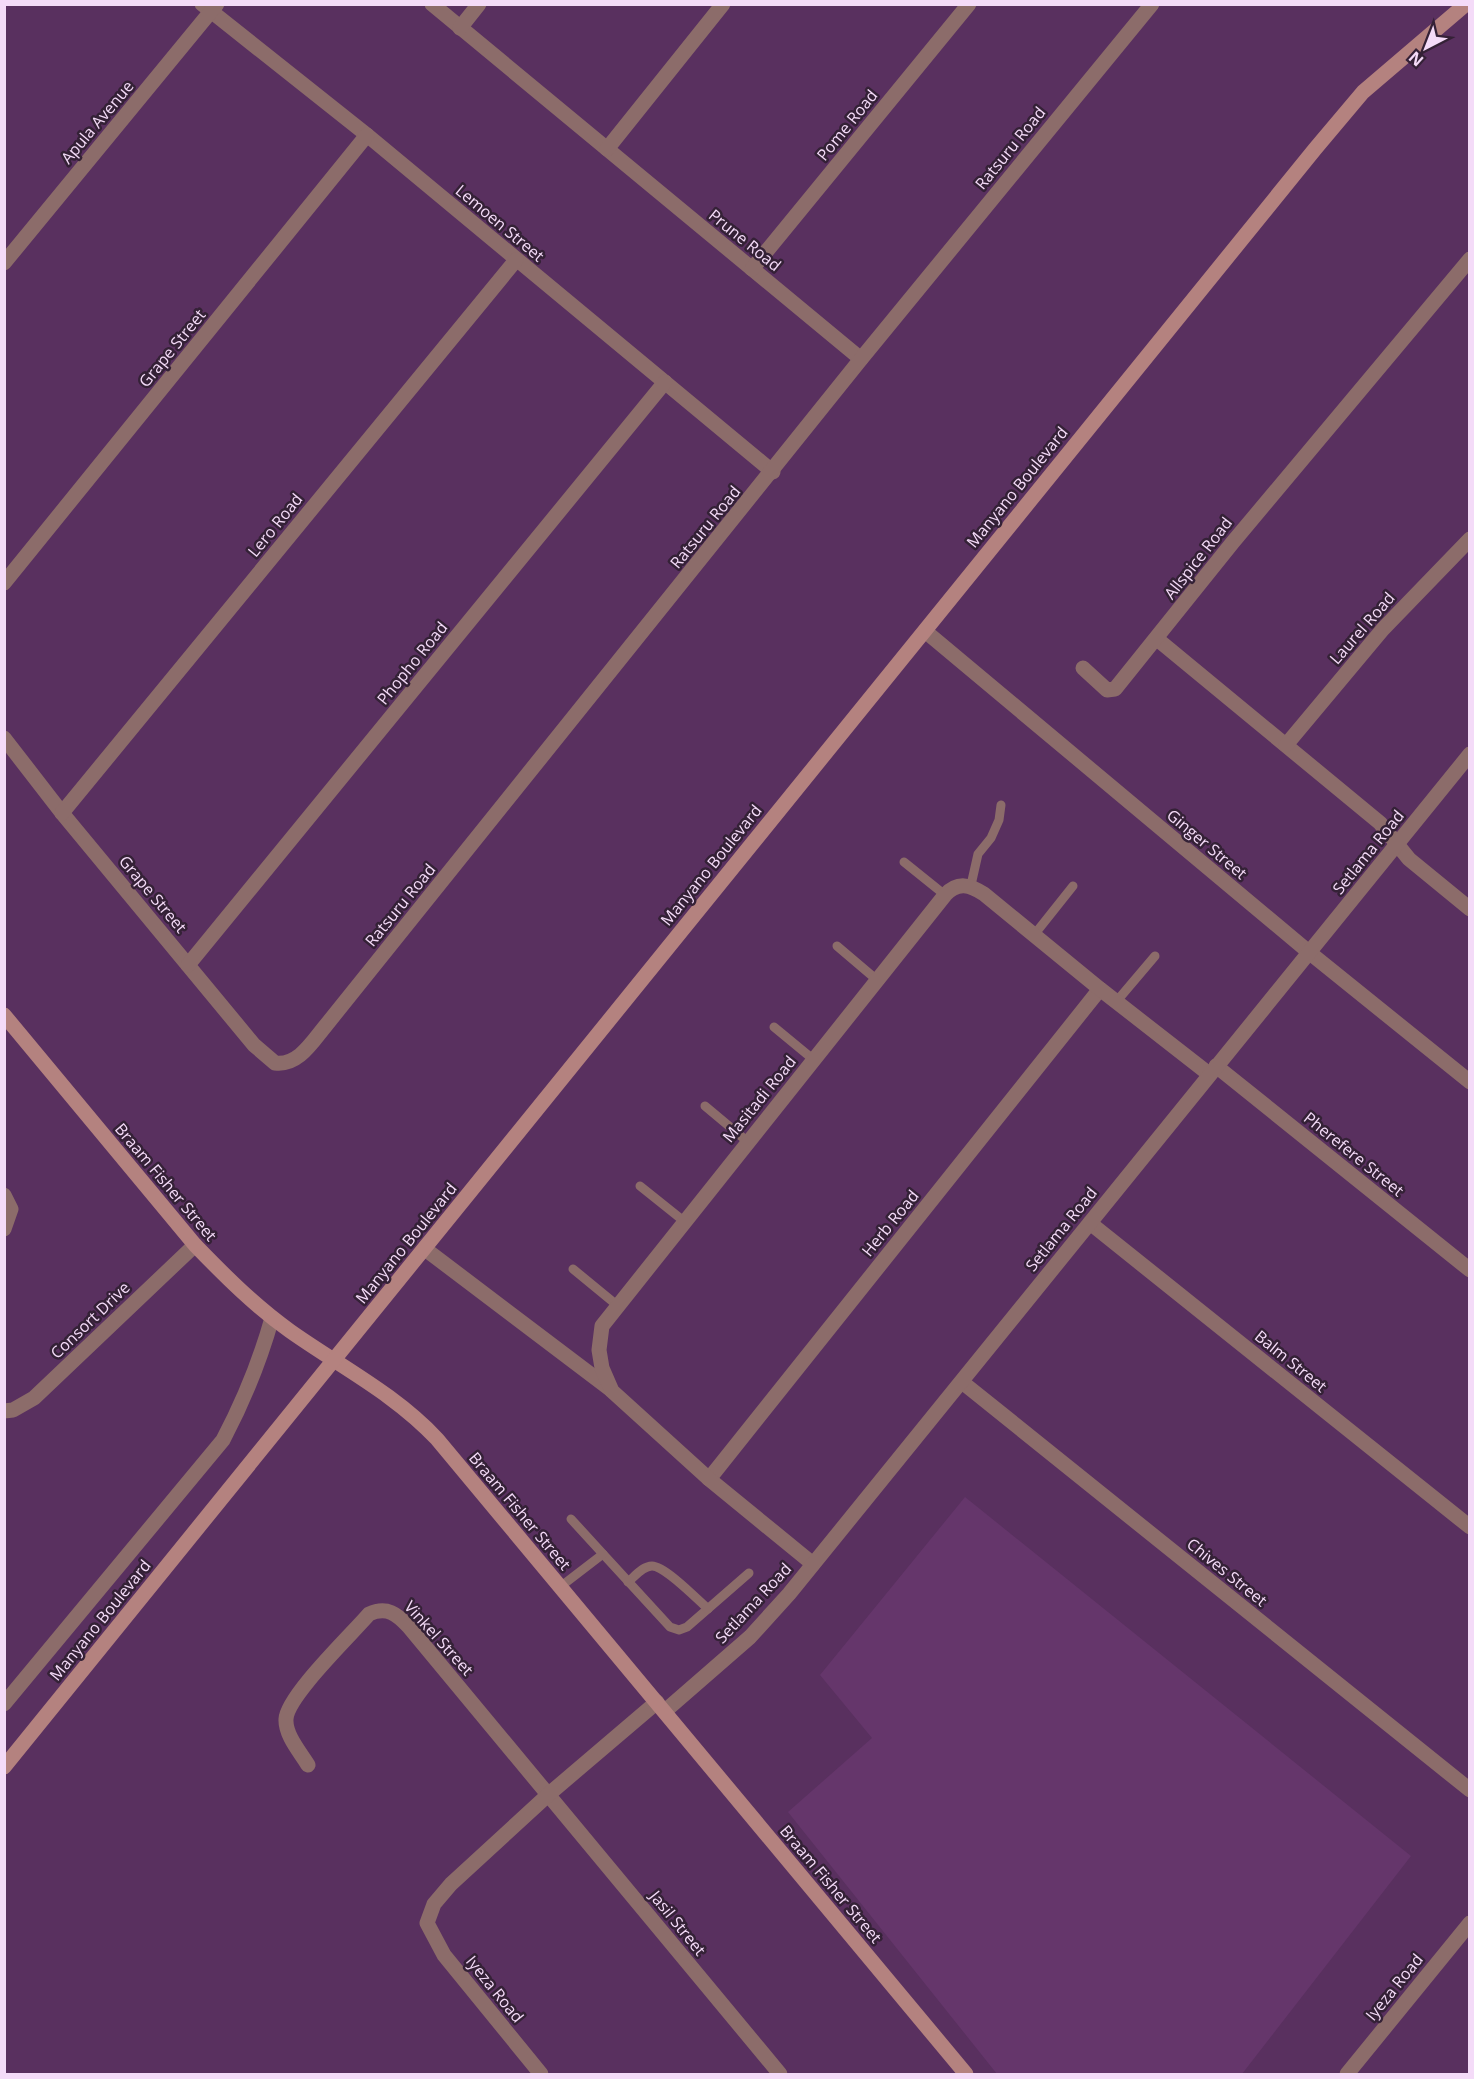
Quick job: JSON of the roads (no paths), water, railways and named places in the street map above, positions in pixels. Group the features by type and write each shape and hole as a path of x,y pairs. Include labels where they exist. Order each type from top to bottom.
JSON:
{"street":[{"name":"Prune Road","path":"432,4 861,359"},
{"path":"460,28 479,4"},
{"path":"607,149 723,4"},
{"name":"Pome Road","path":"752,269 969,4"},
{"name":"Ratsuru Road","path":"281,1064 297,1058 324,1029 773,472 861,359 1152,4"},
{"name":"Manyano Boulevard","path":"4,1767 1362,92 1466,4"},
{"name":"Lemoen Street","path":"210,7 773,472"},
{"name":"Apula Avenue","path":"4,263 210,7"},
{"name":"Grape Street","path":"4,584 367,135"},
{"name":"Allspice Road","path":"1083,668 1107,690 1115,689 1248,524 1470,259"},
{"name":"Lero Road","path":"62,813 516,260"},
{"name":"Phopho Road","path":"188,965 664,382"},
{"name":"Laurel Road","path":"1286,745 1383,629 1470,539"},
{"name":"Ginger Street","path":"925,631 1310,953 1470,1082"},
{"path":"1157,639 1380,824 1408,859 1470,909"},
{"name":"Grape Street","path":"4,738 62,813 254,1045 268,1059 281,1064"},
{"name":"Setlama Road","path":"427,1923 434,1904 442,1893 549,1794 750,1637 962,1382 1470,754"},
{"path":"945,895 957,887 971,885 1116,1002 1213,1070"},
{"name":"Masitadi Road","path":"813,1564 709,1479 612,1391 602,1368 599,1350 602,1326 945,895"},
{"name":"Herb Road","path":"709,1479 1100,989"},
{"name":"Braam Fisher Street","path":"4,1015 195,1245 273,1317 381,1390 420,1421 661,1706 966,2074"},
{"name":"Pherefere Street","path":"1213,1070 1470,1270"},
{"path":"4,1195 10,1209 4,1229"},
{"name":"Balm Street","path":"1090,1223 1470,1527"},
{"name":"Consort Drive","path":"4,1411 13,1410 34,1398 195,1245"},
{"path":"424,1249 612,1391"},
{"path":"4,1704 223,1440 250,1386 273,1317"},
{"name":"Chives Street","path":"962,1382 1470,1790"},
{"name":"Vinkel Street","path":"308,1765 292,1740 286,1720 294,1697 369,1614 379,1610 388,1610 409,1627 549,1794"},
{"name":"Jasil Street","path":"549,1794 780,2074"},
{"name":"Iyeza Road","path":"427,1923 444,1955 541,2074"},
{"name":"Iyeza Road","path":"1347,2074 1470,1923"}],"lane":[{"path":"971,885 978,854 991,838 999,820 1001,805"},
{"path":"904,862 945,895"},
{"path":"1034,935 1073,886"},
{"path":"837,946 877,980"},
{"path":"1116,1002 1155,956"},
{"path":"774,1027 814,1060"},
{"path":"705,1106 748,1142"},
{"path":"640,1186 685,1222"},
{"path":"573,1269 618,1306"},
{"path":"571,1519 670,1627 678,1630 687,1627 749,1573"},
{"path":"560,1587 603,1554"},
{"path":"628,1582 645,1568 653,1566 662,1570 708,1609"}]}
